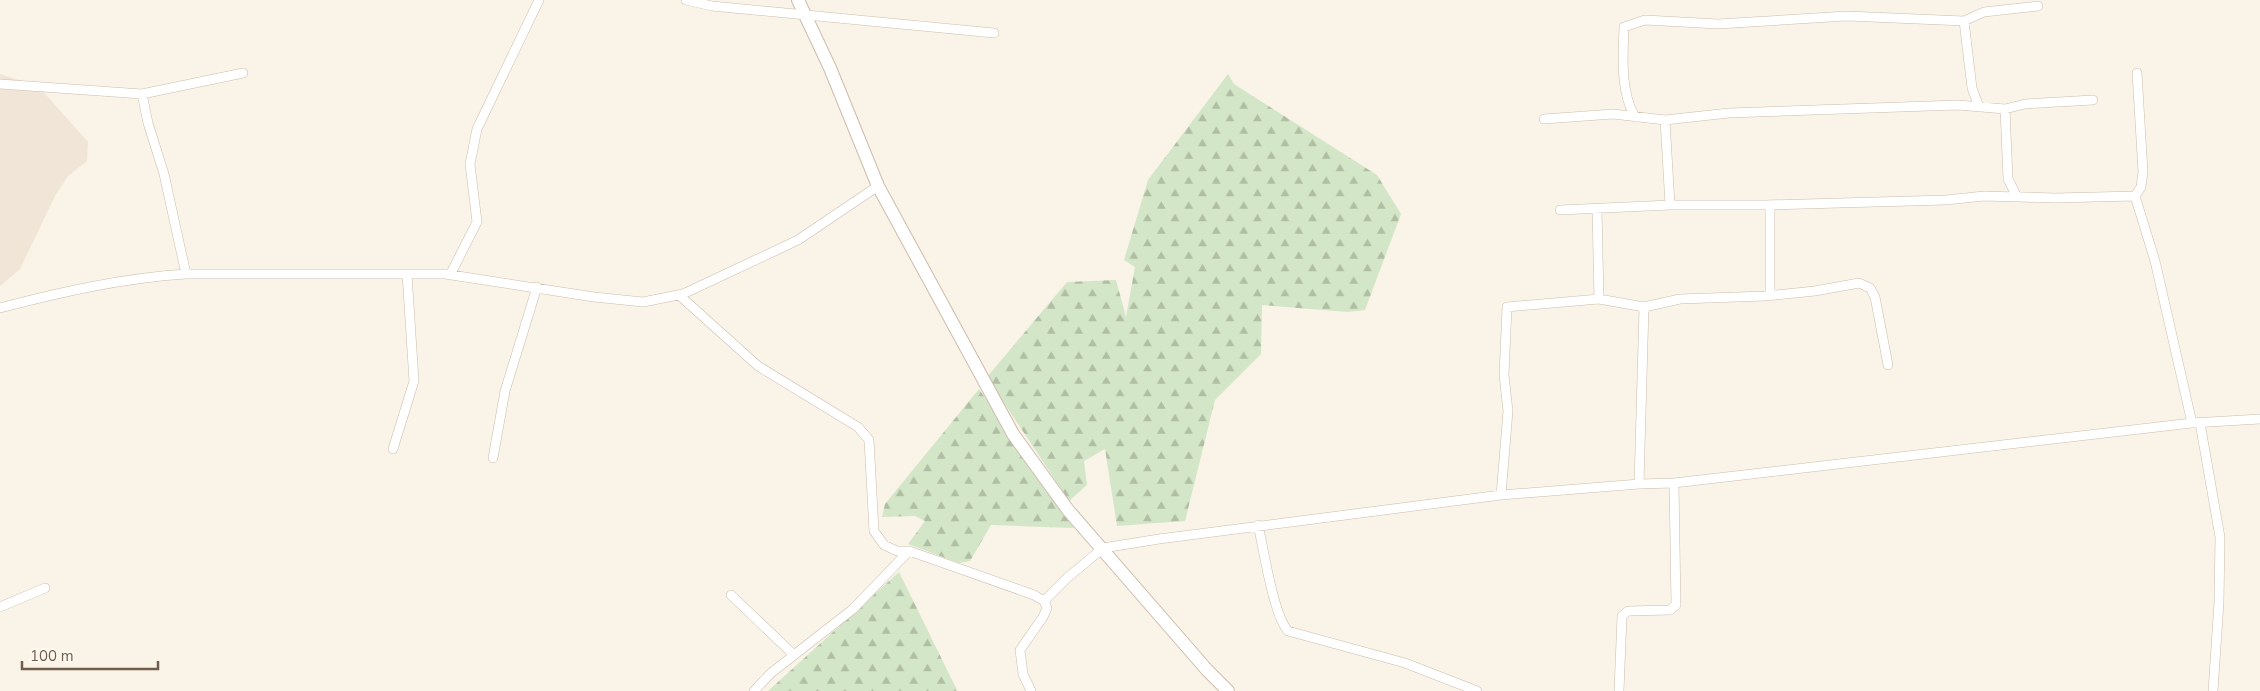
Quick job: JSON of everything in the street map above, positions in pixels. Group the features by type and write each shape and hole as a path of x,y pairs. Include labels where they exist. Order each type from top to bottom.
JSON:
{"street":[{"path":"450,275 477,222 470,164 477,129 539,0"},
{"path":"686,0 712,6 994,33"},
{"path":"798,0 830,68 878,186 1013,434 1068,510 1103,548 1207,670 1228,691"},
{"path":"1635,116 1630,107 1623,68 1624,27 1645,20 1677,20 1718,24 1847,16 1964,21 1984,12 2038,6"},
{"path":"1964,21 1972,88 1979,107"},
{"path":"0,84 142,94 243,73"},
{"path":"2135,196 2141,187 2144,172 2137,73"},
{"path":"142,94 148,123 164,174 186,274"},
{"path":"1544,119 1613,114 1665,120 1729,113 1859,107 1958,105 2005,109 2025,104 2093,100"},
{"path":"2005,109 2008,179 2017,197"},
{"path":"1665,120 1670,205"},
{"path":"0,308 98,285 149,276 186,274 450,275 643,302 679,295 798,240 878,186"},
{"path":"1560,210 1670,205 1770,205 1946,200 1984,196 2135,196"},
{"path":"2135,196 2155,261 2196,423 2220,537 2219,602 2213,691"},
{"path":"1770,205 1770,296"},
{"path":"1597,209 1599,299"},
{"path":"393,449 414,380 407,274"},
{"path":"1501,495 1508,411 1504,375 1507,307 1599,299 1644,307 1680,299 1770,296 1815,292 1859,283 1870,288 1876,297 1888,365"},
{"path":"493,458 505,391 537,287"},
{"path":"679,295 758,366 858,427 870,440 874,531 884,545 897,551 909,551 1034,595 1044,601 1048,608 1020,650 1024,674 1031,691"},
{"path":"1639,484 1644,307"},
{"path":"1044,601 1067,578 1103,548 1501,495 1674,483 2196,423 2260,419"},
{"path":"1619,691 1622,616 1628,610 1670,610 1676,605 1674,483"},
{"path":"1258,526 1276,603 1284,626 1288,631 1405,663 1477,691"},
{"path":"754,691 771,672 853,609 909,551"},
{"path":"0,607 45,588"},
{"path":"731,595 794,656"}],"shaded area":[{"path":"0,74 38,86 88,142 87,161 68,176 55,196 20,269 0,286"}],"green space":[{"path":"1228,74 1234,84 1377,175 1401,214 1365,310 1348,312 1262,305 1261,354 1215,400 1185,521 1117,526 1105,449 1084,461 1087,485 1069,501 987,377 1067,282 1116,280 1126,317 1135,267 1124,260 1148,180"},
{"path":"979,389 1074,528 991,525 970,561 959,563 908,544 925,521 915,516 882,517 885,504"},
{"path":"899,572 956,691 768,691"}]}
